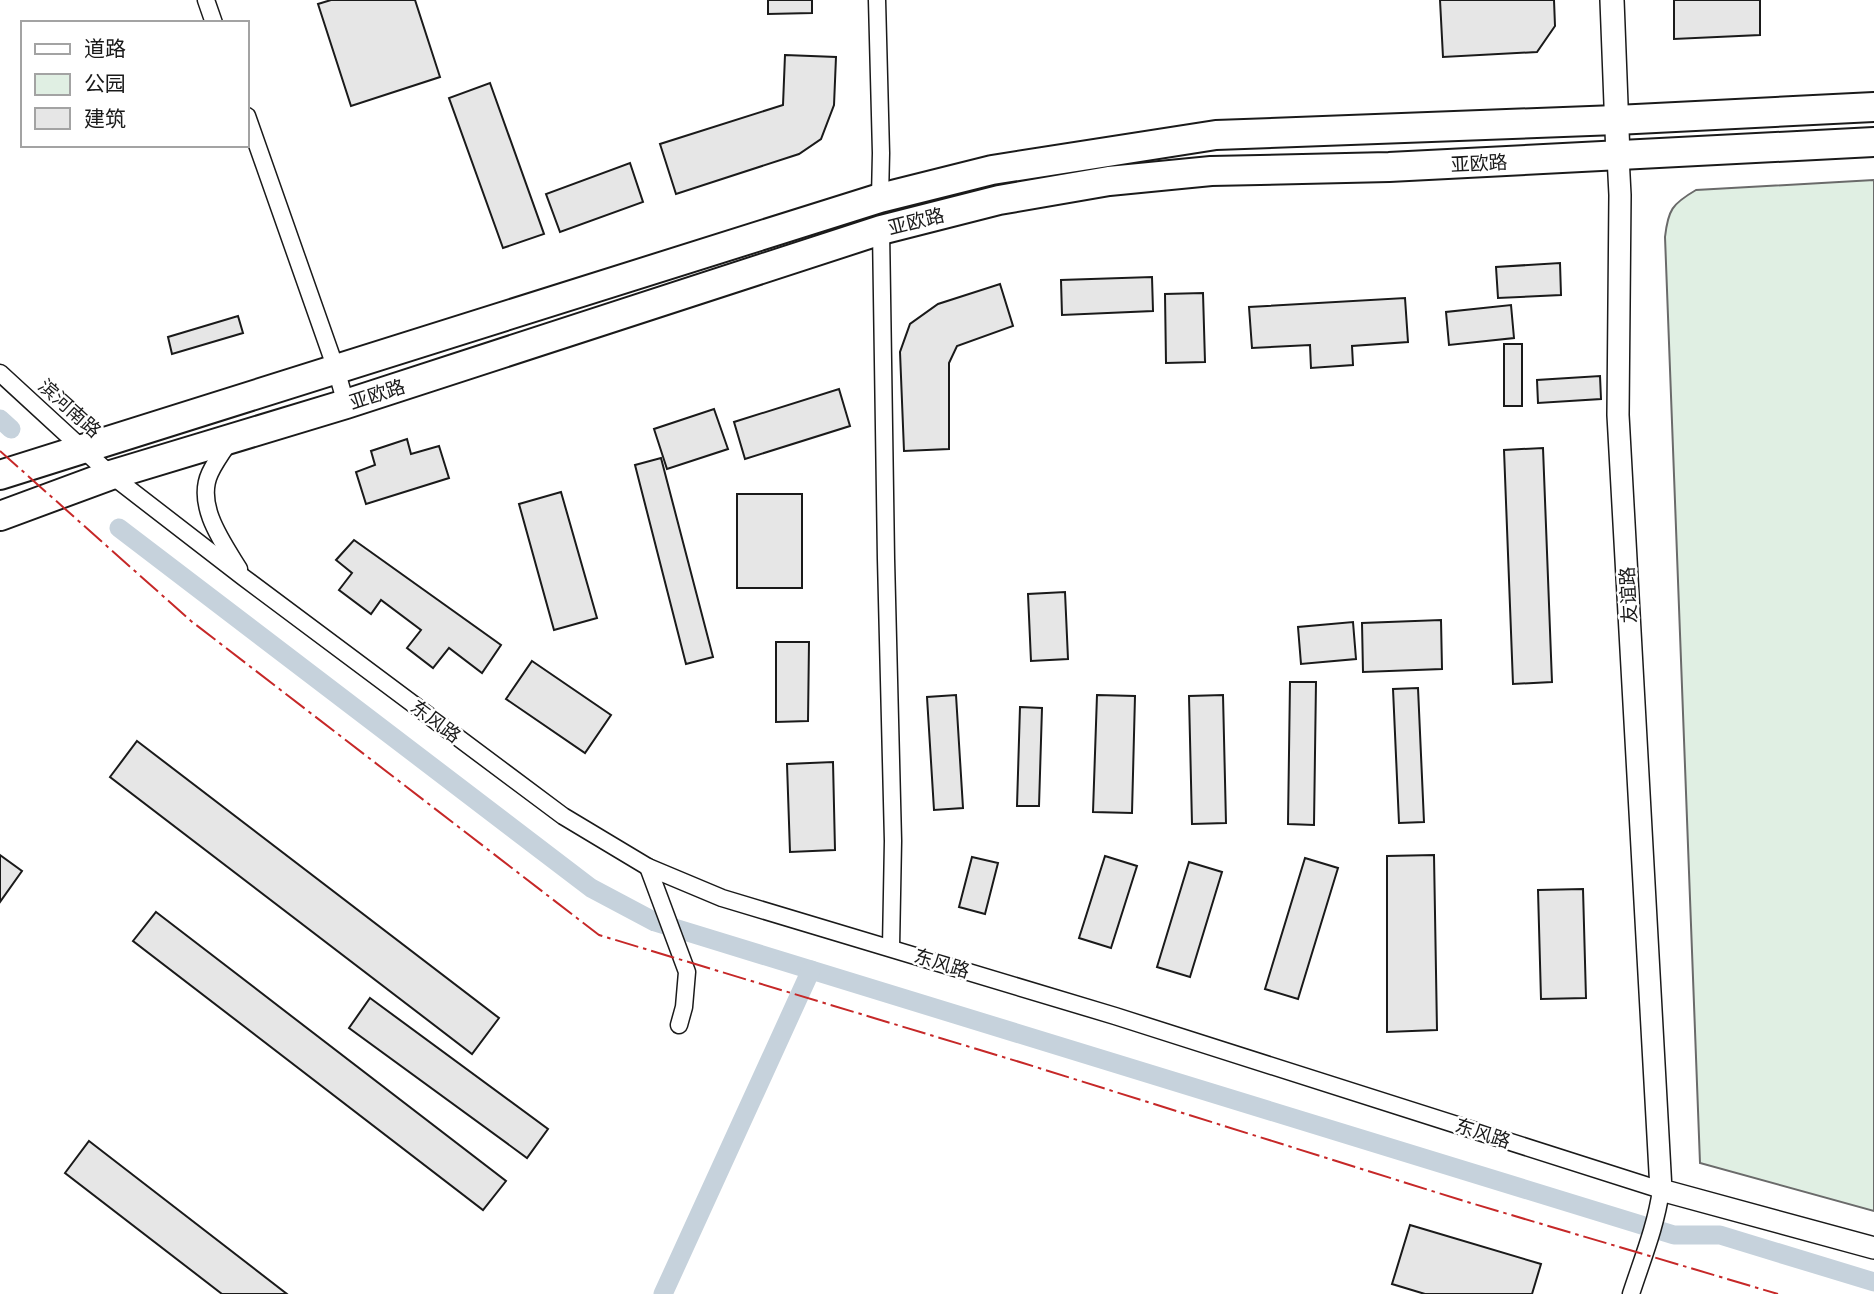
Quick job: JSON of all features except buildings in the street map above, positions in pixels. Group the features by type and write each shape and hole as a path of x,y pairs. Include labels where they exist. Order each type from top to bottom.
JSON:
{"highway":[{"name":"亚欧路","path":"0,475 880,198 992,170 1216,135 1874,107"},
{"name":"亚欧路","path":"0,516 111,475 346,404 881,229 999,200 1109,181 1211,171 1389,167 1874,142"}],"main road":[{"name":"友谊路","path":"1612,0 1618,156"}],"street":[{"path":"206,0 213,21"},
{"path":"877,0 880,198"},
{"path":"248,119 346,404"},
{"name":"友谊路","path":"1618,156 1618,415 1660,1198"},
{"path":"881,229 893,841 891,947"},
{"name":"滨河南路","path":"0,373 111,475"},
{"path":"231,439 209,475 206,491 209,509 219,536 243,577"},
{"name":"东风路","path":"111,475 563,816 648,867 722,898 1115,1016 1660,1198 1874,1248"},
{"path":"648,867 687,972 684,1007 679,1026"},
{"path":"1631,1294 1660,1198"}],"green space":[{"path":"1874,180 1874,1211 1700,1163 1665,237 1670,214 1676,204 1696,190"}],"waterway":[{"path":"0,419 11,429"},
{"path":"119,528 591,888 655,922 1674,1235 1720,1235 1874,1282"},
{"path":"663,1294 811,970"}],"power":[{"path":"0,451 191,621 599,935 1023,1063 1464,1201 1778,1294"}]}
